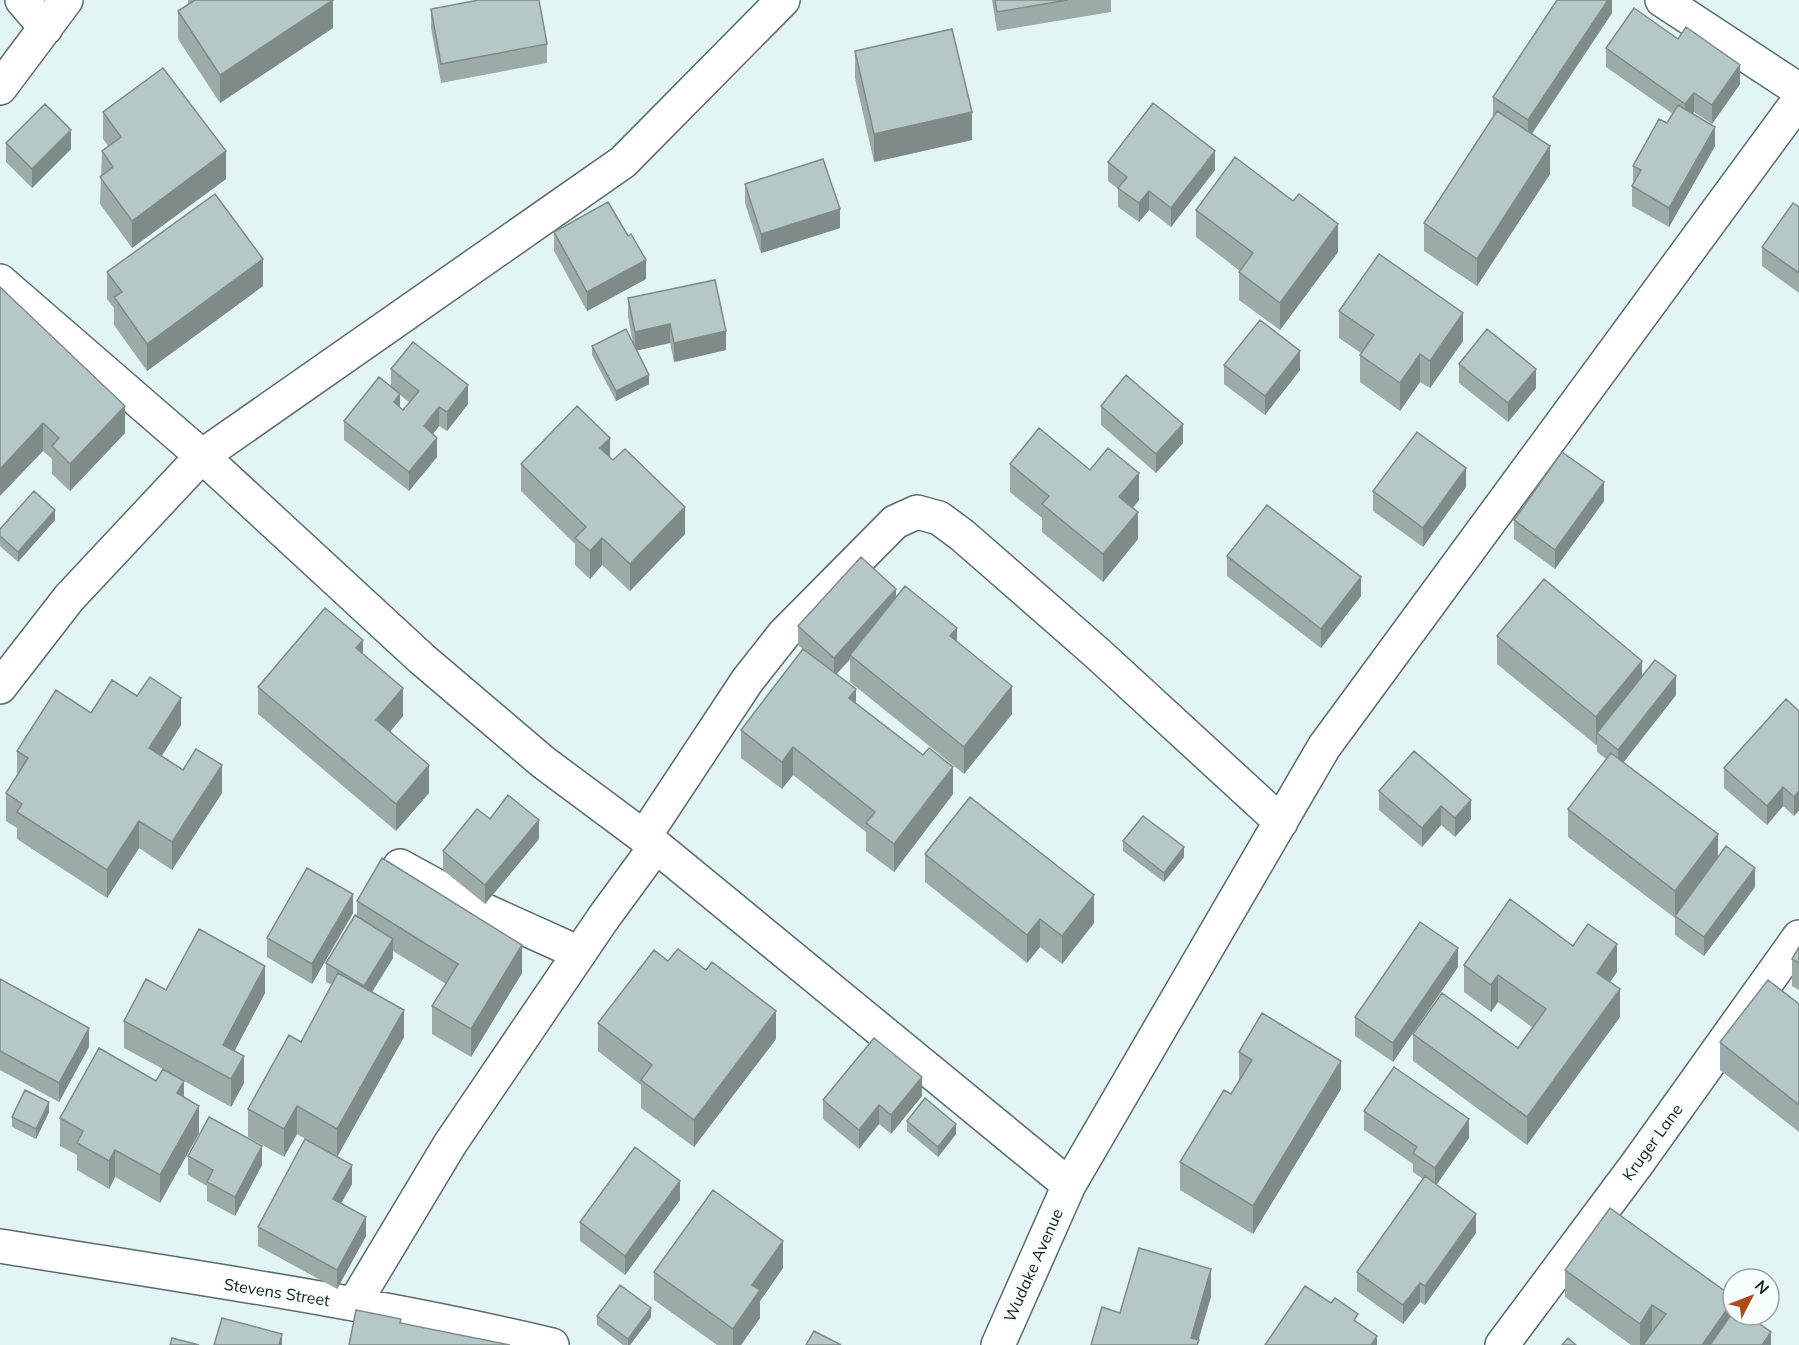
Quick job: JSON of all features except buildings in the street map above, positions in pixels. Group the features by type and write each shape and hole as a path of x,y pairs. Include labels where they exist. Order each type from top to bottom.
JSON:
{"street":[{"path":"22,0 46,28"},
{"path":"0,87 66,0"},
{"path":"0,687 69,598 202,456 623,162 783,0"},
{"path":"1662,0 1799,90"},
{"name":"Wudake Avenue","path":"998,1345 1069,1185 1324,747 1799,100"},
{"path":"0,281 202,456 422,659 543,762 650,842 1069,1185"},
{"path":"354,1304 450,1144 579,953 650,842 747,681 784,634 895,522 917,512 939,518 962,535 1097,653 1281,822"},
{"path":"400,866 464,901 579,953"},
{"name":"Kruger Lane","path":"1502,1345 1637,1164 1799,937"},
{"name":"Stevens Street","path":"0,1246 354,1304 470,1326 552,1345"}]}
